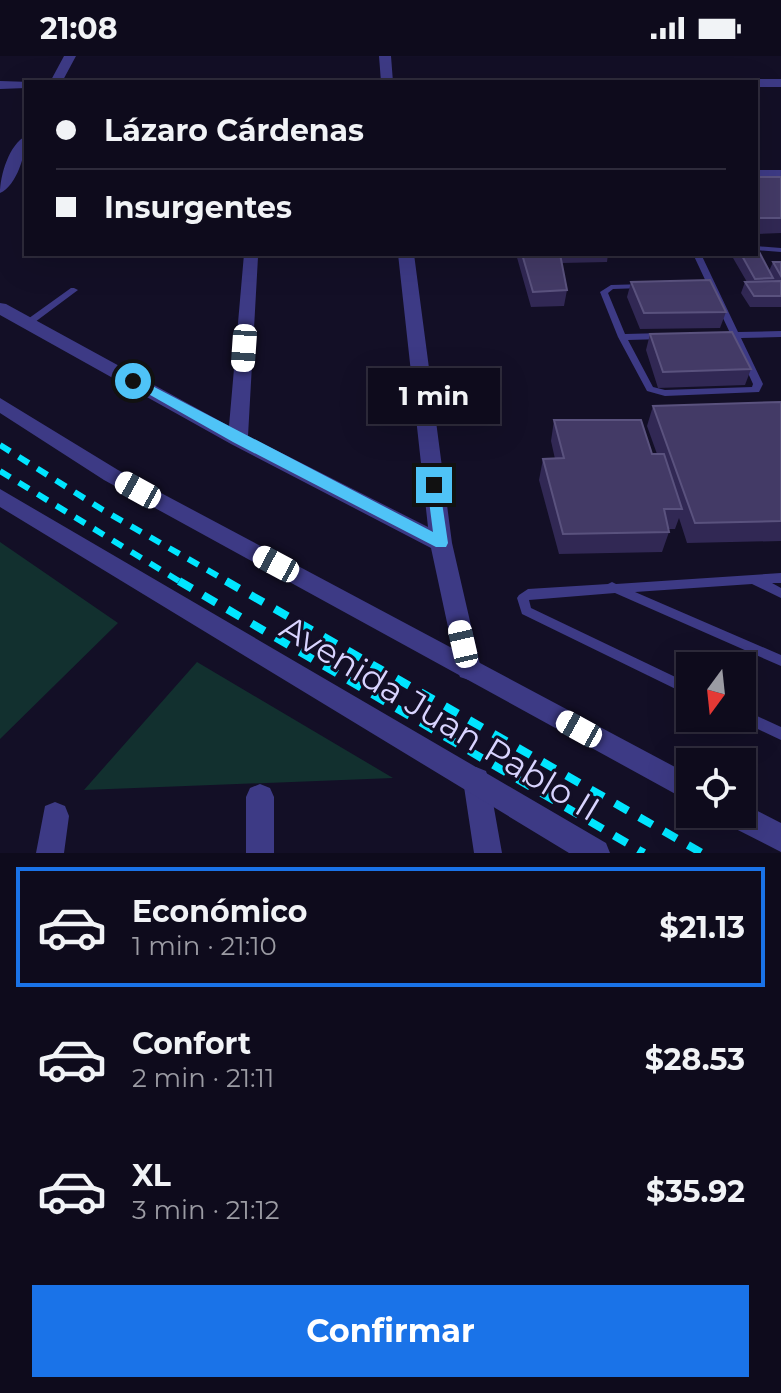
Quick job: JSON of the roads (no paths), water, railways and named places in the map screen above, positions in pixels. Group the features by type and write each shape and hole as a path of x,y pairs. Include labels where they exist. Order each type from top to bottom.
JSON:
{"street":[{"path":"57,80 70,56"},
{"path":"385,56 387,80"},
{"path":"758,83 781,83"},
{"path":"0,85 24,84"},
{"path":"0,189 4,175 24,143"},
{"path":"758,174 781,174"},
{"path":"406,256 441,543 469,669"},
{"path":"238,439 250,257"},
{"path":"0,308 238,439 441,543"},
{"name":"Avenida Juan Pablo II","path":"0,404 111,475 676,781"},
{"name":"Avenida Juan Pablo II","path":"0,497 596,853"},
{"path":"476,780 488,853"},
{"path":"260,797 260,853"},
{"path":"50,853 55,816"},
{"path":"756,825 781,838"}],"lane":[{"path":"758,248 781,250"},
{"path":"654,286 605,289 604,292 646,385 654,391 756,390 758,384 698,256"},
{"path":"697,286 712,286"},
{"path":"28,323 74,290"},
{"path":"718,335 781,334"},
{"path":"622,337 670,336"},
{"path":"676,683 526,611 523,598 528,594 610,586 781,578"},
{"path":"753,580 781,593"},
{"path":"610,586 781,661"},
{"path":"756,722 781,734"}],"railway":[{"path":"0,445 103,510 230,583"},
{"path":"0,471 182,583"},
{"path":"179,581 644,853"},
{"path":"226,581 702,853"}]}
